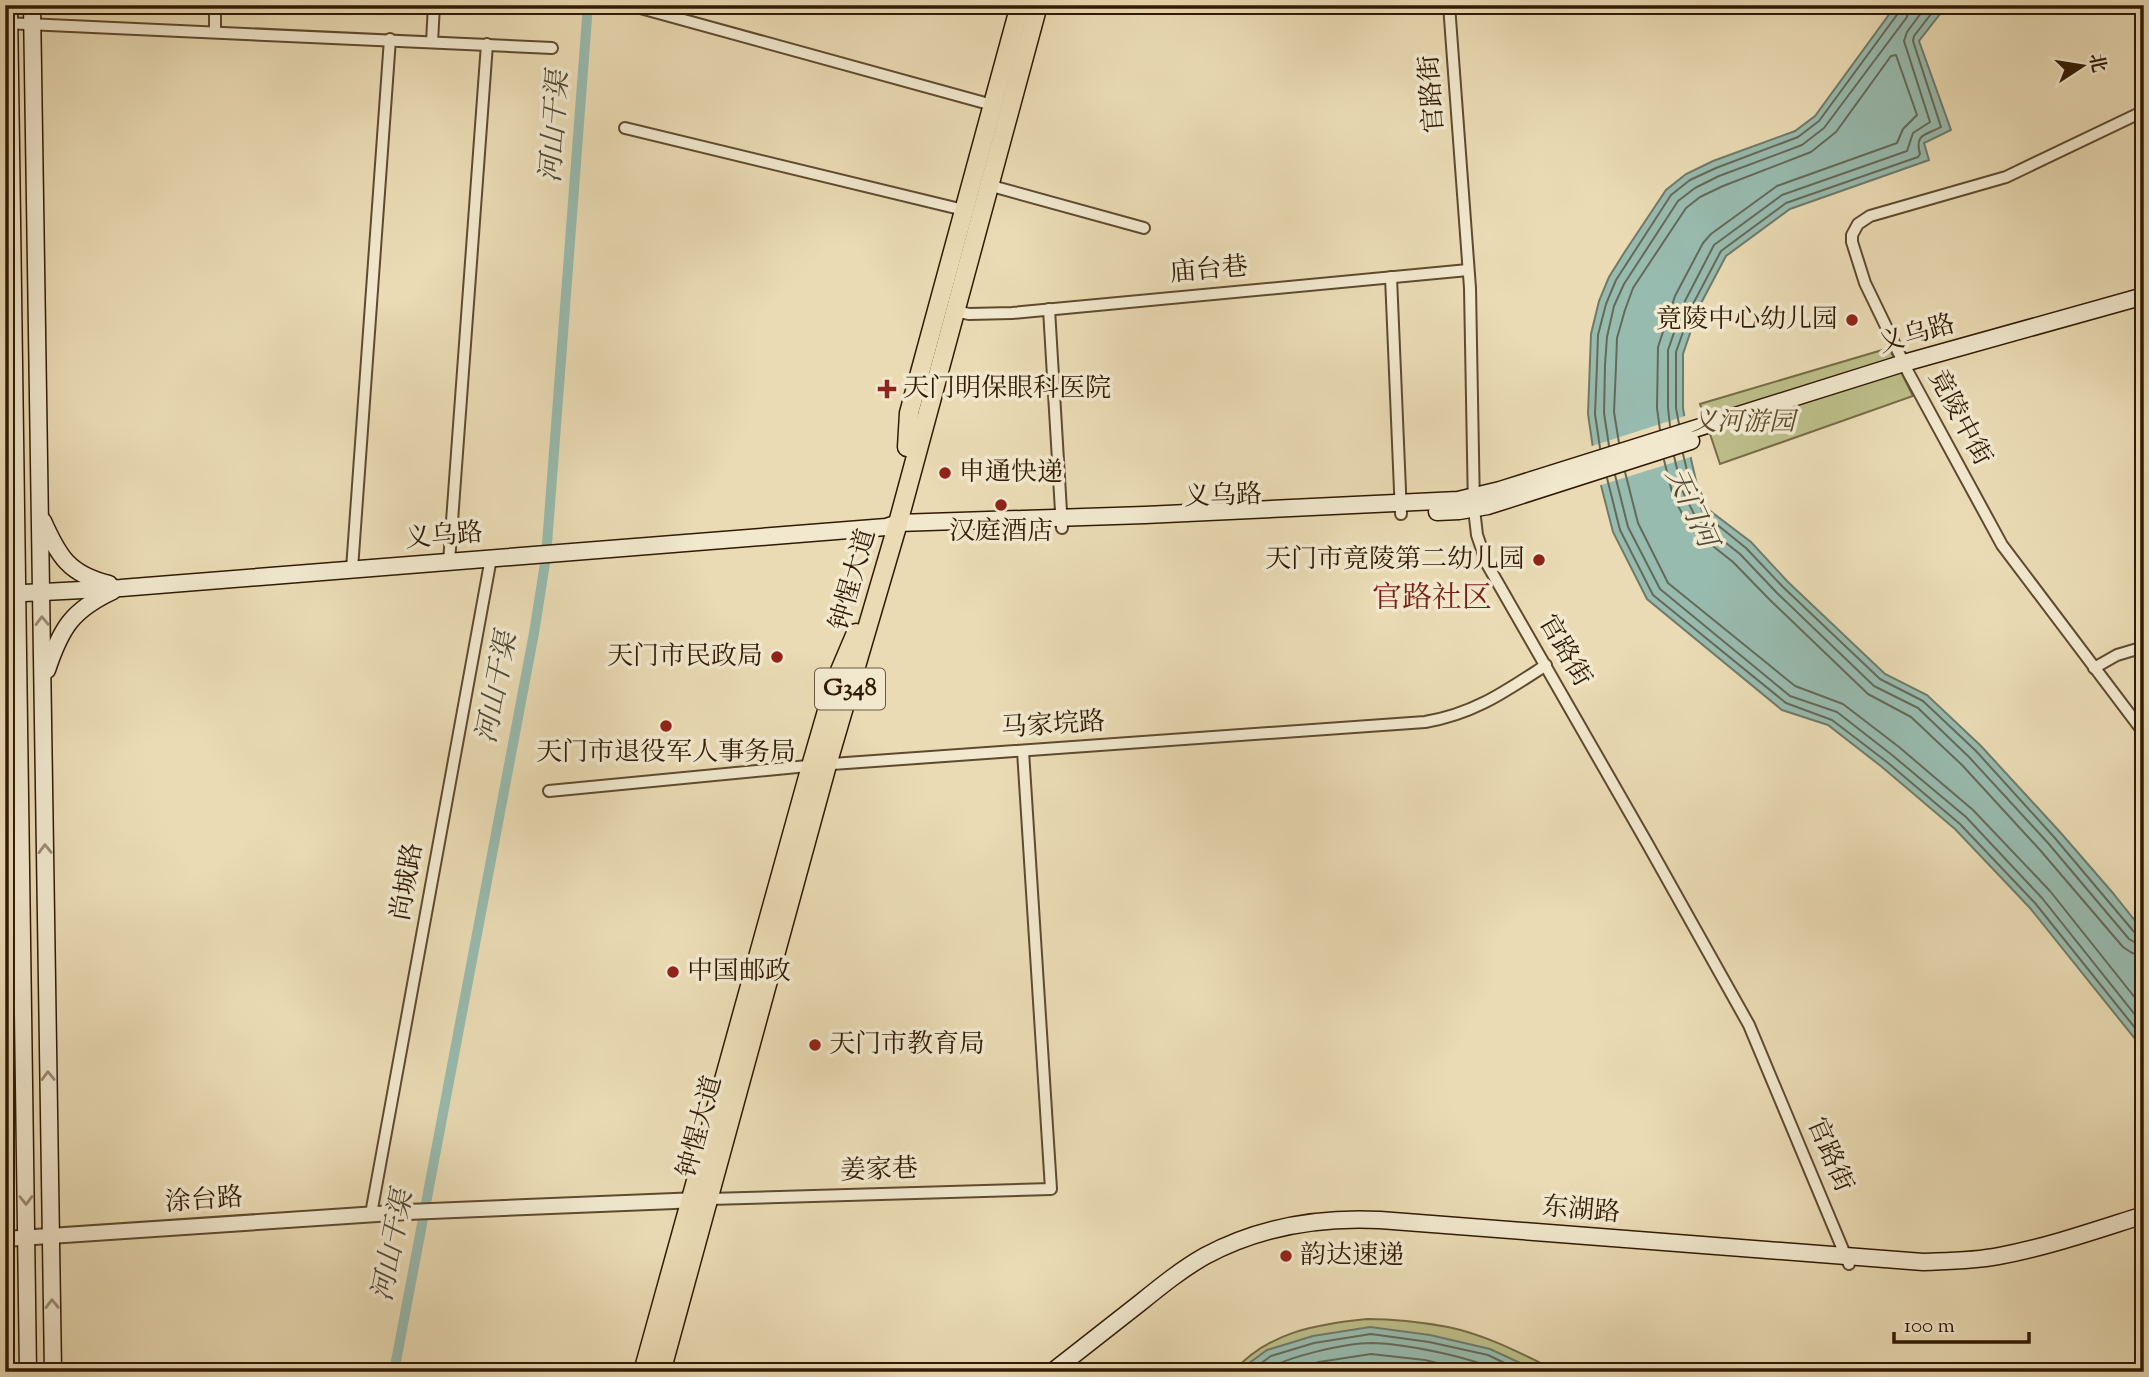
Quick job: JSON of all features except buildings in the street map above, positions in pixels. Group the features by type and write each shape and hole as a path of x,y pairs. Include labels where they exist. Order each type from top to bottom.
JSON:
{"highway":[{"path":"996,106 1020,5"},
{"name":"钟惺大道","path":"651,1372 704,1199 744,1083 783,911 893,527 967,211 1027,5"},
{"name":"钟惺大道","path":"912,449 957,311 1038,5"},
{"path":"992,186 1045,5"},
{"name":"钟惺大道","path":"661,1372 704,1199 739,1039 783,911"},
{"path":"643,1372 704,1199"},
{"path":"668,1372 704,1199"}],"main road":[{"path":"9,5 7,23 16,517 11,594 18,683 28,1372"},
{"path":"32,5 53,1372"},
{"name":"义乌路","path":"11,594 893,527 1401,509 1448,501 1474,503 1906,367 2144,296"},
{"name":"义乌路","path":"1906,367 2144,307"},
{"path":"40,514 52,543 64,561 90,579 121,587"},
{"path":"5,541 16,517"},
{"path":"43,682 57,641 73,617 89,603 121,587"},
{"path":"5,653 18,683"},
{"name":"东湖路","path":"1061,1372 1172,1285 1207,1262 1265,1237 1317,1226 1361,1223 1848,1261 1923,1262 1989,1258 2053,1243 2144,1215"},
{"name":"东湖路","path":"1052,1372 1168,1281 1204,1257 1253,1236 1317,1221 1380,1220 1923,1269 1980,1266 2029,1257 2144,1226"}],"street":[{"path":"215,5 215,32"},
{"path":"432,42 434,5"},
{"name":"官路街","path":"1449,5 1468,270 1477,535 1487,564 1749,1026 1848,1261"},
{"path":"633,6 996,106"},
{"path":"7,23 552,48"},
{"path":"352,569 390,40"},
{"path":"449,562 487,44"},
{"name":"竟陵中街","path":"2144,111 2006,177 1870,216 1858,224 1852,235 1860,270 1906,367 2002,545 2144,733"},
{"path":"625,128 967,211"},
{"path":"992,186 1144,228"},
{"name":"庙台巷","path":"957,311 992,314 1468,270"},
{"path":"1391,277 1401,509"},
{"path":"1049,309 1061,523"},
{"name":"尚城路","path":"371,1214 491,558"},
{"path":"2094,668 2117,655 2144,647"},
{"name":"马家垸路","path":"549,791 823,765 1434,720 1479,707 1546,665"},
{"name":"姜家巷","path":"704,1199 1051,1189 1023,751"},
{"name":"涂台路","path":"5,1239 371,1214 704,1199"}],"green space":[{"name":"义河游园","path":"1889,348 1913,396 1720,464 1700,404"},
{"path":"5,677 8,685 9,864 5,864"},
{"path":"1367,1319 1418,1322 1463,1331 1505,1346 1559,1372 1233,1372 1262,1348 1294,1332"}],"water":[{"name":"天门河","path":"1896,5 1947,5 1919,41 1951,130 1924,143 1929,160 1790,209 1726,256 1699,307 1683,354 1683,408 1697,485 1709,510 1751,542 1788,582 1885,674 1927,695 1981,746 2060,832 2144,932 2144,1050 2030,908 1955,829 1828,725 1782,710 1647,599 1613,532 1595,462 1588,414 1591,334 1599,301 1609,277 1624,253 1666,190 1686,174 1713,161 1795,131 1815,116"},
{"path":"1370,1327 1430,1335 1490,1349 1540,1372 1237,1372 1267,1350 1313,1336"}],"pier":[{"path":"1688,415 1694,456 1598,486 1589,447"}],"waterway":[{"name":"河山干渠","path":"394,1372 534,633 546,557 588,5"}],"place":[{"name":"竟陵中心幼儿园","path":"1852,320"},
{"name":"天门明保眼科医院","path":"887,389"},
{"name":"申通快递","path":"945,473"},
{"name":"汉庭酒店","path":"1001,505"},
{"name":"天门市竟陵第二幼儿园","path":"1539,560"},
{"name":"天门市民政局","path":"777,657"},
{"name":"天门市退役军人事务局","path":"666,726"},
{"name":"中国邮政","path":"673,972"},
{"name":"天门市教育局","path":"815,1045"},
{"name":"韵达速递","path":"1286,1256"}],"district":[{"name":"官路社区","path":"1432,599"}]}
